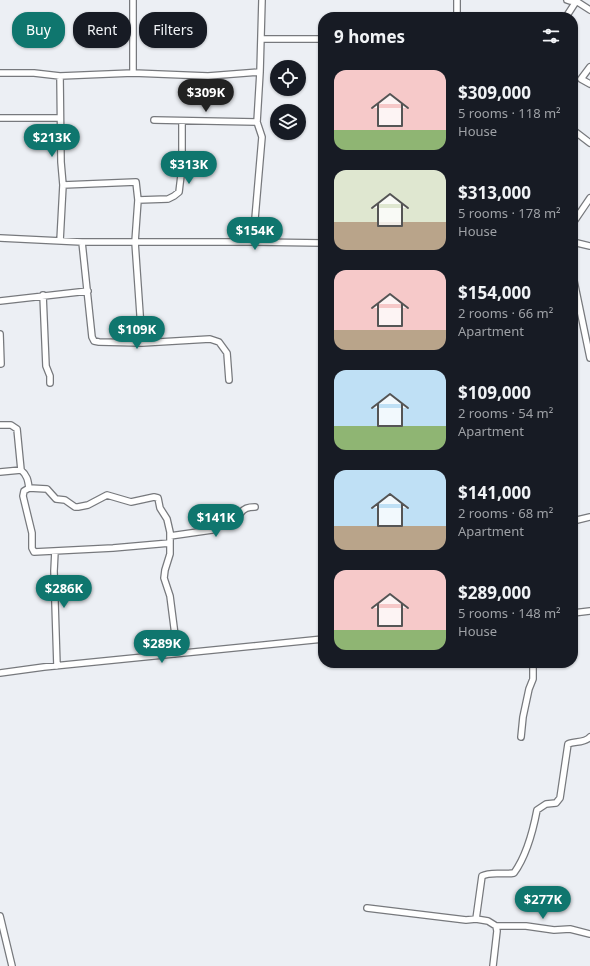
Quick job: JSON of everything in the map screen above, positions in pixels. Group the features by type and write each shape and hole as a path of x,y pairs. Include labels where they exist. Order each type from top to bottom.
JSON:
{"street":[{"path":"133,0 133,73"},
{"path":"254,242 262,137 257,122 262,0"},
{"path":"457,0 458,12"},
{"path":"567,0 576,0 590,10"},
{"path":"569,12 576,0"},
{"path":"261,39 318,39"},
{"path":"590,67 582,79 590,84"},
{"path":"0,73 34,73 60,76 133,73 208,76 260,72"},
{"path":"60,76 61,162 63,185 60,240"},
{"path":"0,118 60,118"},
{"path":"154,120 257,122"},
{"path":"138,200 168,199 179,192 182,167 182,121"},
{"path":"578,134 590,143"},
{"path":"63,185 136,182 138,185 135,242 142,343"},
{"path":"578,216 590,198"},
{"path":"0,238 82,242 318,243"},
{"path":"82,242 92,337 94,341 142,343 210,338 219,342 227,353 229,380"},
{"path":"578,243 590,246"},
{"path":"0,301 88,290"},
{"path":"43,295 46,366 50,376 50,383"},
{"path":"578,300 590,358"},
{"path":"0,334 2,364"},
{"path":"0,425 11,425 17,429 21,470 25,474 29,488"},
{"path":"0,472 21,470"},
{"path":"170,543 55,552 34,552 32,533 23,496 24,492 29,488 47,489 56,498 65,500 78,507 88,505 107,495 131,502 154,497 158,498 160,508 168,522 170,536 170,543 170,554 164,578 170,596 175,654"},
{"path":"170,536 212,530 240,514 243,510 249,507 255,507"},
{"path":"578,520 590,517"},
{"path":"55,552 54,576 58,666"},
{"path":"578,612 590,611"},
{"path":"0,673 44,666 58,666 318,640"},
{"path":"521,737 523,718 529,689 533,679 534,668"},
{"path":"476,919 482,876 490,873 505,875 514,873 519,866 532,833 537,810 546,804 556,803 560,798 568,744 585,741 590,737"},
{"path":"367,908 466,920 476,919 488,921 496,926 506,925 554,930 570,930 590,934"},
{"path":"0,916 12,966"},
{"path":"493,966 497,931 496,926"}]}
